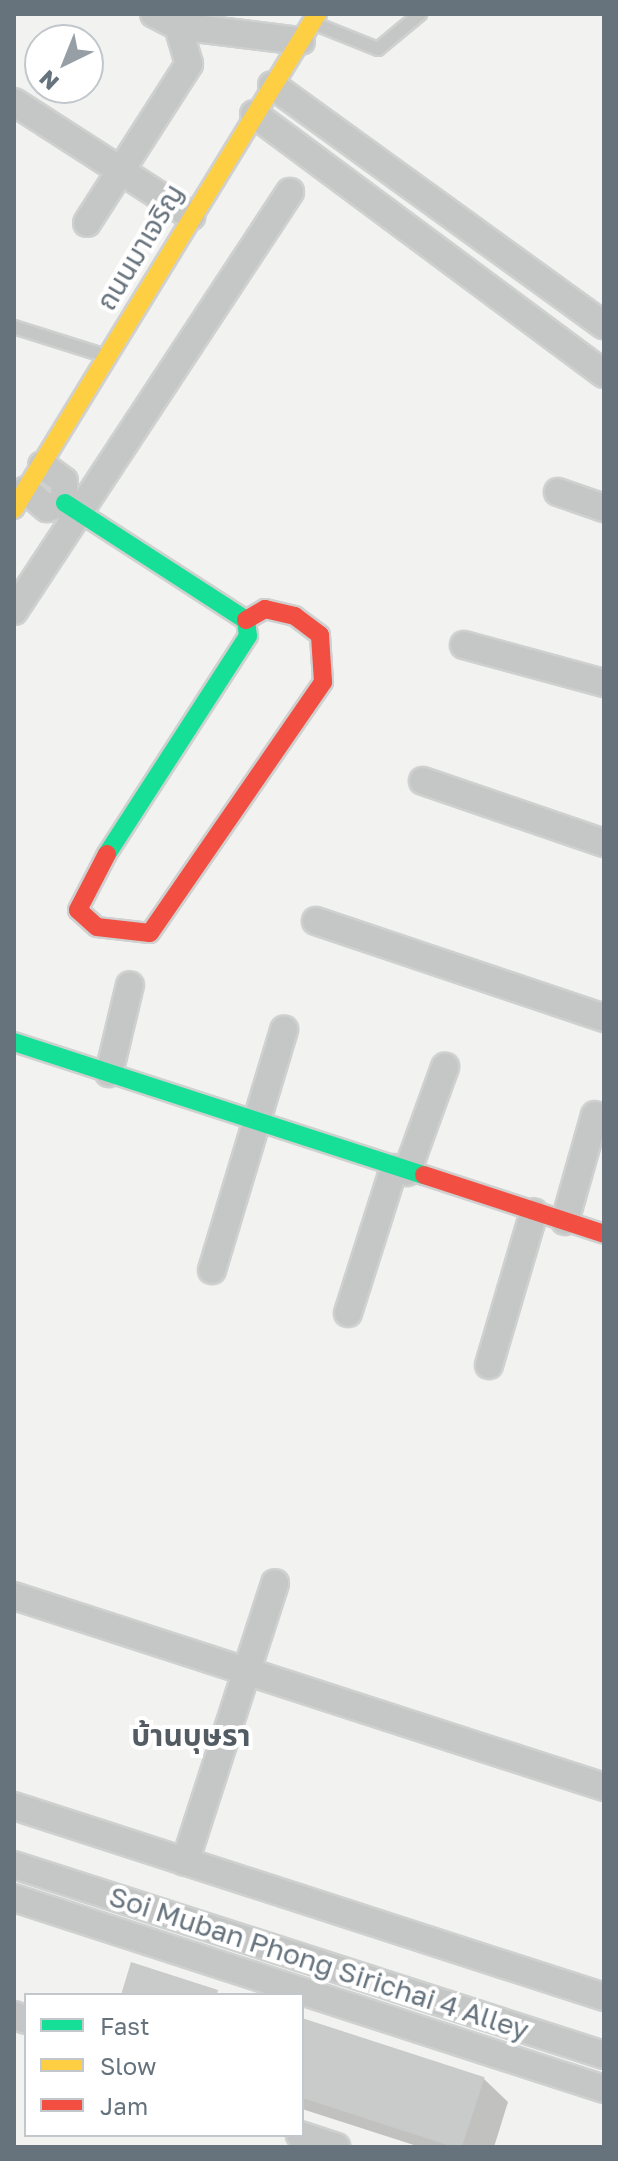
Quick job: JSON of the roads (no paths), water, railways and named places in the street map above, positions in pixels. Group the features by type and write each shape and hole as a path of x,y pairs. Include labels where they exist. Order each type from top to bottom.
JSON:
{"street":[{"path":"154,14 178,26 310,26"},
{"path":"87,223 189,64 178,26"},
{"name":"ถนนมาเจริญ","path":"19,496 42,465 191,216 310,26"},
{"path":"272,85 604,325"},
{"path":"14,102 191,216"},
{"path":"254,114 604,374"},
{"path":"14,611 72,508 290,192"},
{"path":"42,465 64,481 72,508"},
{"path":"558,492 604,508"},
{"path":"19,496 47,508 72,508 246,620"},
{"path":"265,609 295,616 320,635 323,682 164,922 150,933 97,927 78,910 79,898 243,654 246,620 265,609"},
{"path":"464,645 604,683"},
{"path":"423,781 604,843"},
{"path":"316,921 604,1018"},
{"path":"109,1073 130,985"},
{"path":"212,1270 284,1030"},
{"path":"14,1042 604,1234"},
{"path":"348,1313 400,1170 445,1067"},
{"path":"565,1221 595,1115"},
{"path":"489,1365 534,1212"},
{"path":"185,1862 275,1583"},
{"path":"14,1596 246,1674 604,1787"},
{"path":"14,1806 604,1997"},
{"name":"Soi Muban Phong Sirichai 4 Alley","path":"14,1865 604,2055"},
{"name":"Soi Muban Phong Sirichai 4 Alley","path":"14,1898 604,2089"},
{"path":"159,1944 168,1913"},
{"path":"304,2136 336,2147"}],"lane":[{"path":"310,26 378,49 420,14"},
{"path":"14,327 107,356"}],"district":[{"name":"บ้านบุษรา","path":"191,1735"}]}
